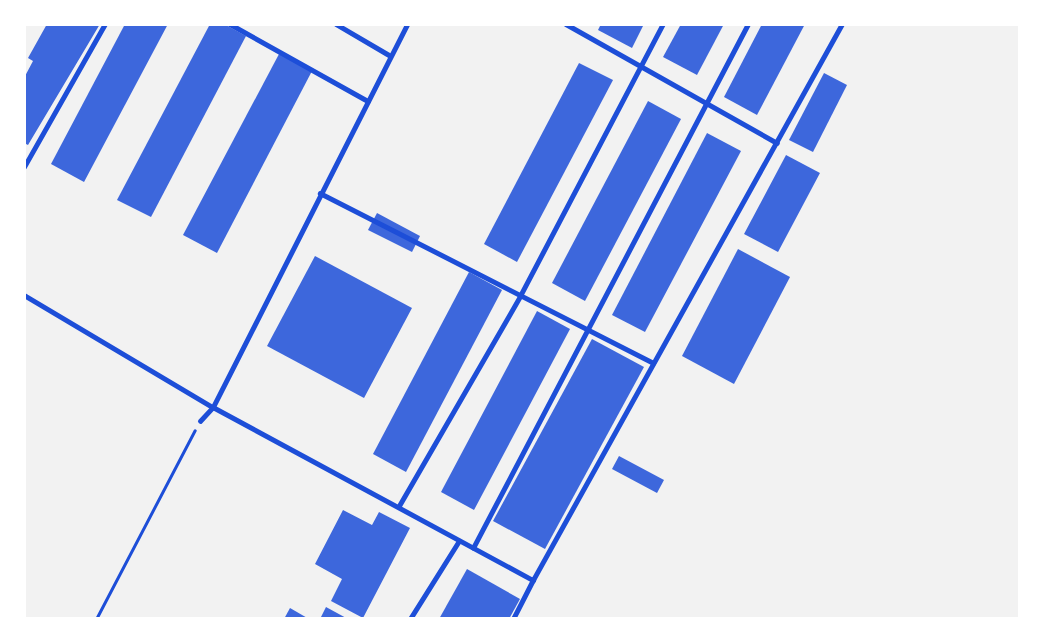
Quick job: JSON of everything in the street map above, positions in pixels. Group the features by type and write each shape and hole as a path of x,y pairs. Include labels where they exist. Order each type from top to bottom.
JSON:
{"lane":[{"path":"24,167 105,24"},
{"path":"230,24 368,101"},
{"path":"336,24 389,55"},
{"path":"200,420 213,407 389,55 407,24"},
{"path":"566,24 706,106 777,143"},
{"path":"399,506 520,296 663,24"},
{"path":"473,548 748,24"},
{"path":"513,619 842,24"},
{"path":"320,193 653,363"},
{"path":"24,295 213,407 533,580"},
{"path":"410,619 459,541"}],"path":[{"path":"96,619 200,420"}],"building":[{"path":"47,24 100,24 28,145 24,143 24,78 33,61 28,58"},
{"path":"125,24 168,24 84,182 51,164"},
{"path":"210,24 224,24 246,36 151,217 117,200"},
{"path":"601,24 644,24 632,48 598,30"},
{"path":"681,24 724,24 697,75 663,57"},
{"path":"762,24 805,24 757,115 724,97"},
{"path":"279,54 312,71 217,253 183,235"},
{"path":"579,63 613,80 517,262 484,244"},
{"path":"824,73 847,85 813,152 789,140"},
{"path":"648,101 681,119 585,301 552,283"},
{"path":"707,133 741,151 645,332 612,315"},
{"path":"786,155 820,173 778,252 744,234"},
{"path":"377,213 420,236 412,252 368,230"},
{"path":"738,249 790,277 734,384 682,356"},
{"path":"315,256 412,308 364,398 267,346"},
{"path":"469,272 502,290 406,472 373,454"},
{"path":"537,311 570,329 474,510 441,492"},
{"path":"592,339 644,367 545,549 493,521"},
{"path":"619,456 664,480 657,493 612,469"},
{"path":"343,510 372,525 379,512 410,528 363,618 331,601 342,579 315,564"},
{"path":"467,569 520,599 509,619 439,619"},
{"path":"326,607 348,619 320,619"},
{"path":"290,608 309,619 284,619"}]}
